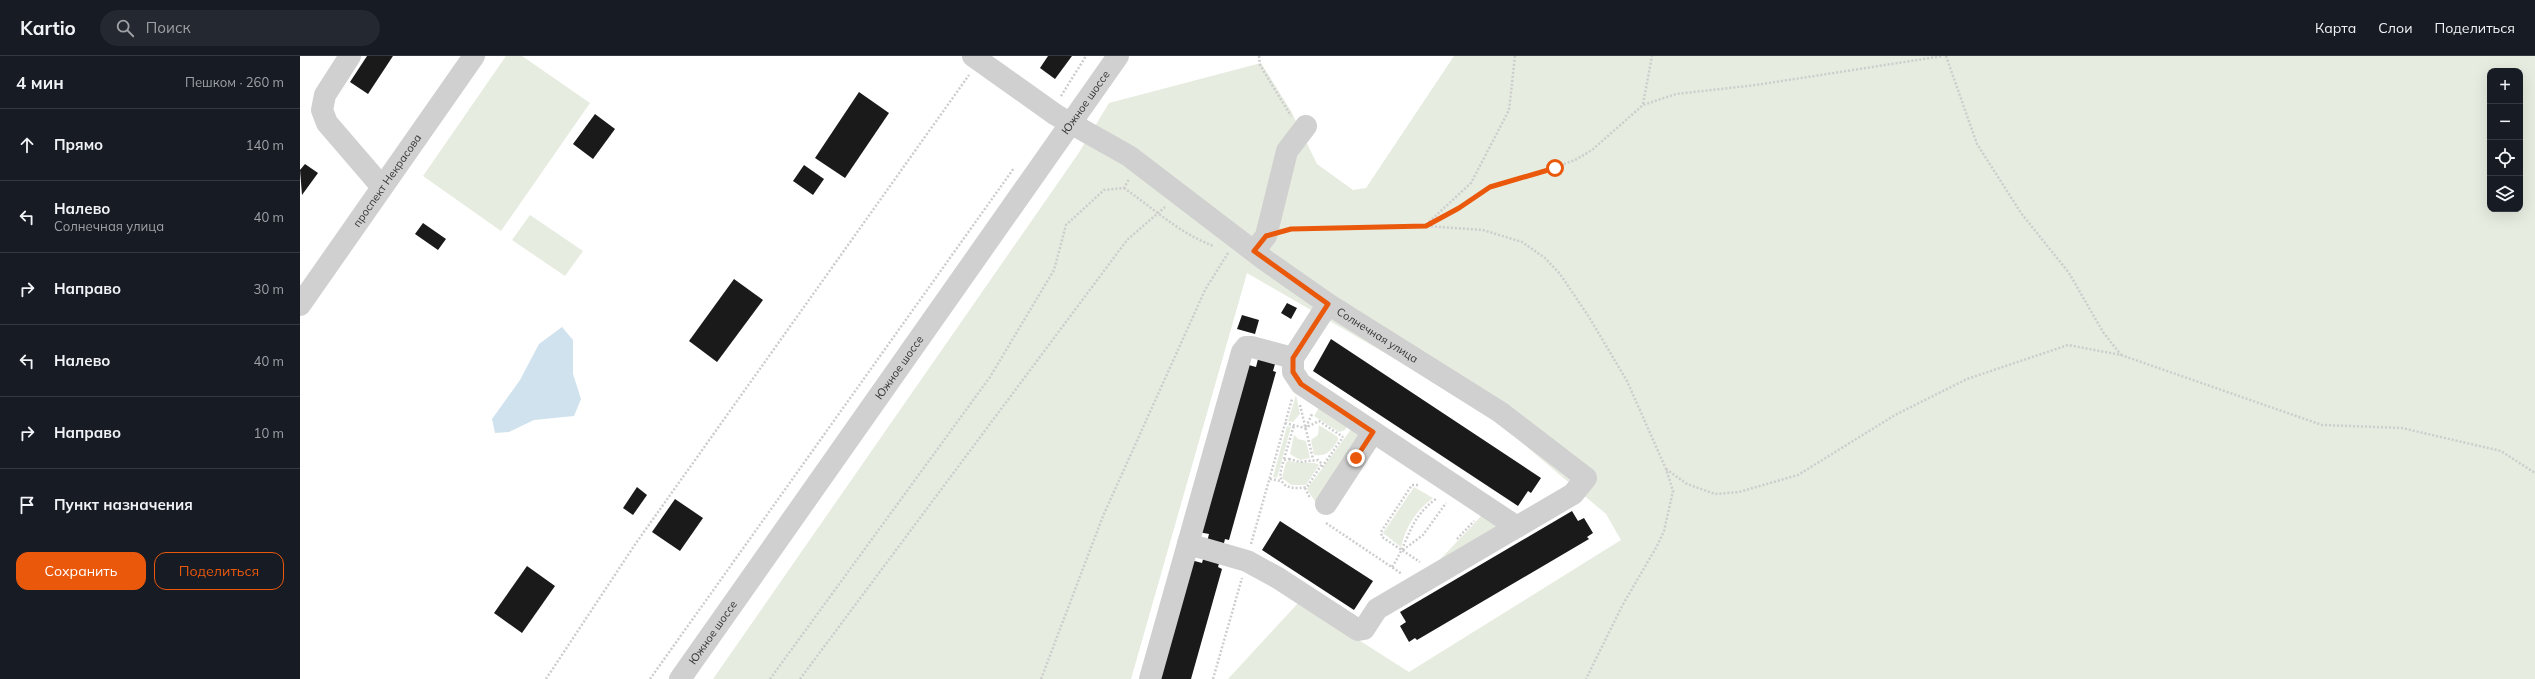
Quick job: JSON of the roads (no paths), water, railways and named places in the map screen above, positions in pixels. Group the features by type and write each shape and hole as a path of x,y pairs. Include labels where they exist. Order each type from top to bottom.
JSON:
{"street":[{"path":"350,56 325,96 322,110 327,123 382,187"},
{"name":"проспект Некрасова","path":"300,305 474,56"},
{"name":"Южное шоссе","path":"680,679 1064,119 1118,56"},
{"name":"Солнечная улица","path":"976,58 1064,119 1109,142 1260,244 1328,304 1500,412 1586,478 1573,494 1517,527"},
{"path":"1260,244 1288,151 1302,132"},
{"path":"1296,374 1328,304"},
{"path":"1150,679 1242,352 1246,347 1252,347 1296,374 1301,384 1517,527 1377,609 1364,629 1358,630 1278,578 1247,561 1188,544"},
{"path":"1326,504 1373,432"}],"water":[{"path":"562,327 573,340 573,374 581,399 574,416 534,420 509,432 495,433 492,419 520,380 539,344"}]}
